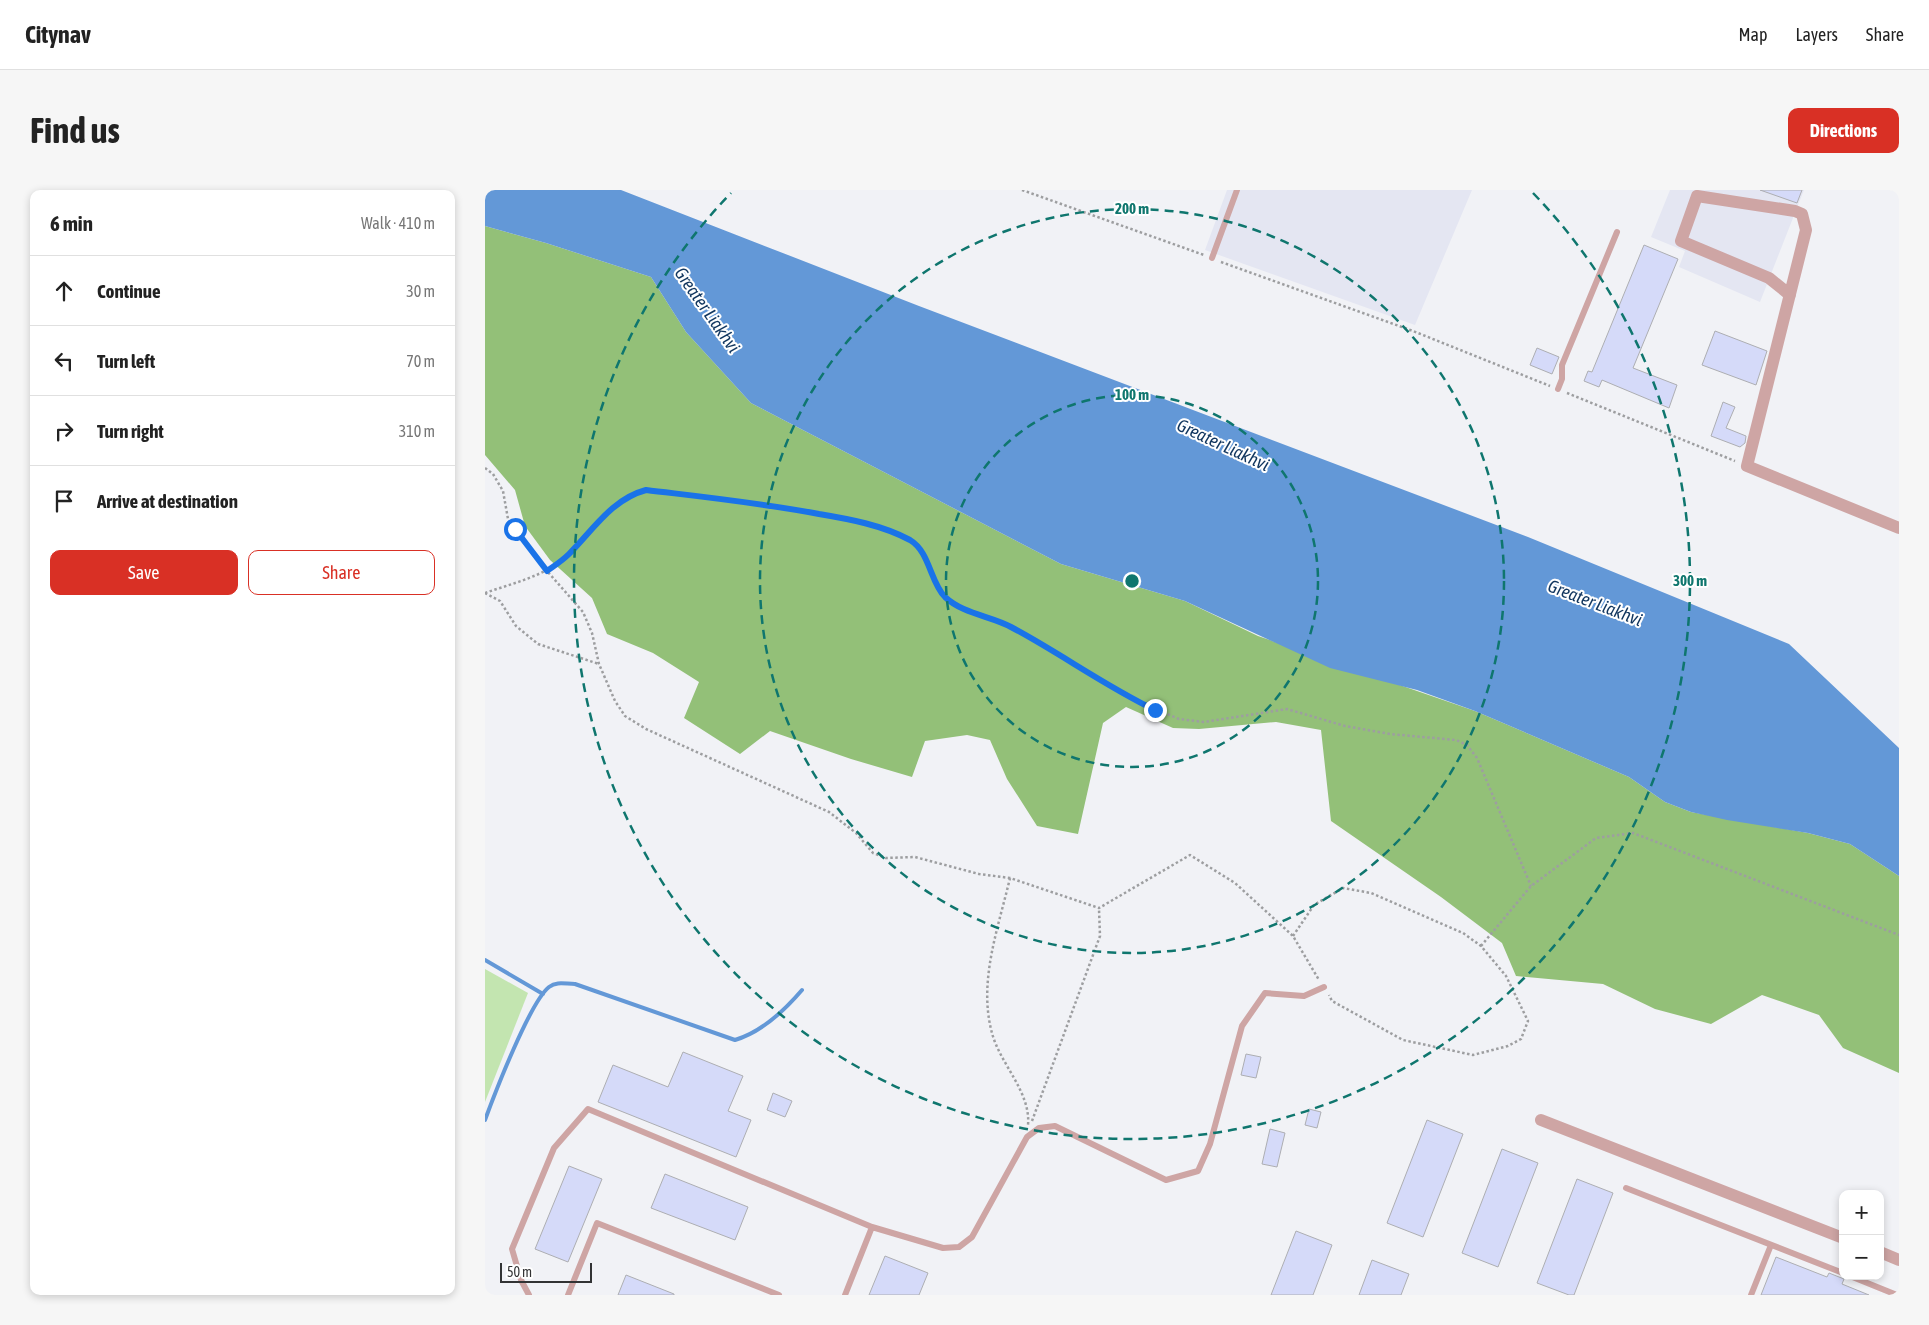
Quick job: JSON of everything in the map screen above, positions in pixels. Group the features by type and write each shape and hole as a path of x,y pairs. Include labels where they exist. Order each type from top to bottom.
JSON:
{"street":[{"path":"1790,295 1769,278 1681,242 1697,196 1803,214 1806,230 1790,295 1747,466 1899,528"},
{"path":"1541,1120 1839,1236"},
{"path":"1884,1254 1899,1260"}],"lane":[{"path":"1212,258 1237,190"},
{"path":"1558,389 1562,379 1562,365 1617,232"},
{"path":"529,1295 521,1280 512,1248 554,1148 588,1108 872,1227 943,1248 959,1247 972,1237 1027,1136 1039,1128 1055,1126 1166,1180 1198,1171 1210,1144 1242,1026 1265,993 1304,996 1324,987"},
{"path":"1626,1188 1839,1272"},
{"path":"568,1295 597,1223 779,1295"},
{"path":"845,1295 872,1227"},
{"path":"1751,1295 1771,1245"},
{"path":"1860,1280 1897,1295"}],"path":[{"path":"1022,190 1413,330 1747,466"},
{"path":"485,468 493,474 503,491 508,519 547,571 583,612 595,640 599,664 615,701 625,716 646,729 829,812 856,833 873,852 886,858 915,857 979,874 1010,878 1099,908 1189,855 1235,883 1293,936 1332,1001 1403,1040 1473,1055 1508,1046 1521,1039 1528,1021 1505,976 1481,946 1463,933 1371,893 1343,888 1314,905 1293,936"},
{"path":"485,593 547,571 568,555 604,515 634,493 646,490 778,506 876,526 911,541 923,554 938,588 946,598 980,616 1009,626 1122,694 1155,710 1179,718 1204,722 1287,709 1345,726 1390,734 1456,740 1467,745 1477,758 1531,886"},
{"path":"485,593 500,601 517,626 538,644 599,664"},
{"path":"1481,946 1531,886 1596,838 1633,833 1899,935"},
{"path":"1010,878 991,956 987,986 987,1010 992,1035 1005,1065 1025,1102 1028,1118 1027,1136"},
{"path":"1027,1136 1100,936 1099,908"}],"shaded area":[{"path":"1227,190 1472,190 1415,325 1205,250"},
{"path":"1670,190 1804,190 1760,302 1679,267 1685,251 1651,237"}],"green space":[{"path":"485,226 546,243 651,277 686,332 751,403 1061,564 1185,601 1258,636 1475,711 1629,777 1665,802 1691,812 1808,833 1850,844 1899,876 1899,1073 1843,1048 1819,1015 1762,995 1711,1024 1655,1009 1603,984 1516,976 1502,943 1441,897 1331,821 1321,730 1276,722 1199,729 1173,728 1126,707 1103,723 1078,834 1037,826 1007,779 990,740 967,735 925,741 912,777 851,759 770,731 740,754 684,718 699,682 653,653 607,634 592,598 550,560 525,526 515,490 485,455"},
{"path":"485,969 528,993 485,1102"}],"water":[{"name":"Greater Liakhvi","path":"485,190 621,190 919,306 1528,537 1789,644 1899,748 1899,876 1850,844 1808,833 1727,820 1691,812 1665,802 1629,777 1475,711 1417,690 1330,668 1185,601 1061,564 751,403 686,332 651,277 546,243 485,226"}],"building":[{"path":"1760,190 1802,190 1797,203"},
{"path":"1644,245 1678,259 1633,368 1677,385 1669,408 1602,380 1599,387 1584,381 1588,371 1592,372"},
{"path":"1715,331 1767,351 1756,385 1702,365"},
{"path":"1537,348 1559,357 1552,374 1530,365"},
{"path":"1723,402 1735,407 1726,428 1746,436 1745,443 1740,447 1711,436"},
{"path":"683,1052 743,1076 728,1111 751,1120 736,1157 598,1102 613,1065 668,1087"},
{"path":"1246,1054 1261,1057 1256,1078 1241,1075"},
{"path":"773,1093 792,1101 785,1117 767,1110"},
{"path":"1309,1109 1321,1112 1317,1128 1305,1125"},
{"path":"1427,1120 1463,1134 1423,1237 1387,1223"},
{"path":"1270,1129 1285,1133 1277,1167 1262,1164"},
{"path":"1502,1149 1538,1163 1498,1267 1462,1253"},
{"path":"569,1166 602,1179 568,1262 535,1249"},
{"path":"665,1174 748,1207 735,1240 651,1208"},
{"path":"1577,1179 1613,1193 1574,1295 1569,1295 1537,1283"},
{"path":"1296,1231 1332,1245 1313,1295 1271,1295"},
{"path":"885,1256 928,1273 919,1295 869,1295"},
{"path":"1776,1257 1827,1277 1829,1273 1839,1277 1839,1280 1844,1280 1842,1284 1869,1295 1761,1295"},
{"path":"1372,1260 1409,1274 1401,1295 1359,1295"},
{"path":"626,1275 674,1294 674,1295 618,1295"}],"waterway":[{"path":"485,960 543,994"},
{"path":"485,1120 532,1010 541,996 552,985 561,983 575,984 735,1040 754,1032 772,1020 802,990"}],"route":[{"path":"515,529 547,571 568,555 604,515 634,493 646,490 778,506 876,526 911,541 923,554 938,588 946,598 980,616 1009,626 1122,694 1155,710"}]}
